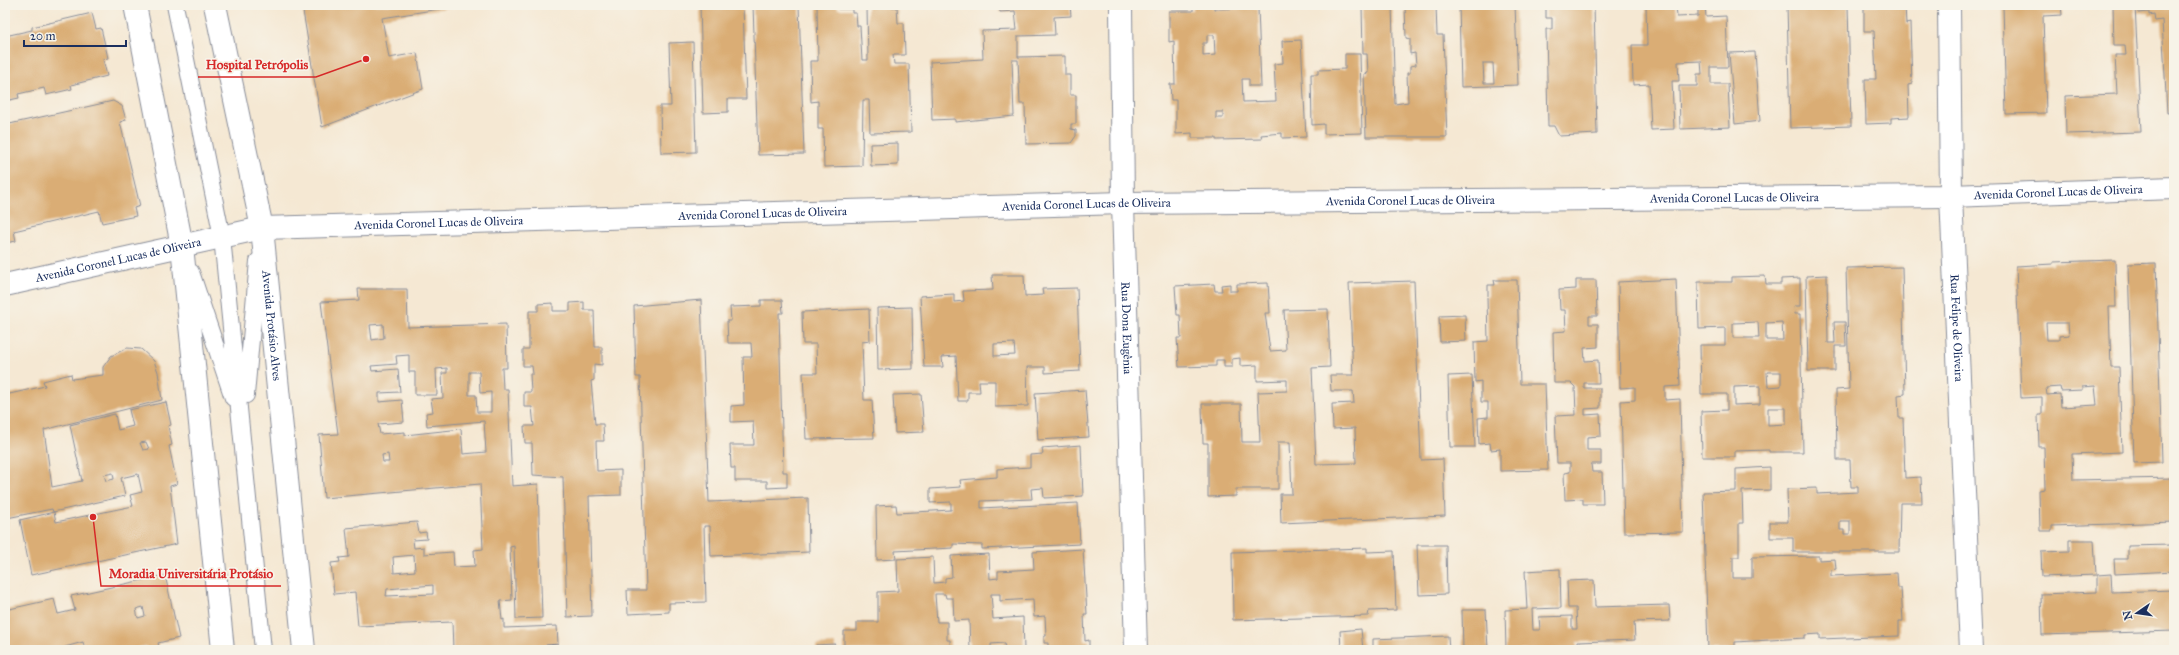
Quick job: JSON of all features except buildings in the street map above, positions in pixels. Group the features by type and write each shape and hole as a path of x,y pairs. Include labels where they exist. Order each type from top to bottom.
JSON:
{"street":[{"path":"135,5 182,246 223,650"},
{"name":"Avenida Protásio Alves","path":"215,5 262,228 304,650"},
{"name":"Rua Dona Eugênia","path":"1121,5 1123,203 1136,650"},
{"name":"Rua Felipe de Oliveira","path":"1949,5 1951,196 1971,650"},
{"name":"Avenida Coronel Lucas de Oliveira","path":"5,285 262,228 1123,203 1951,196 2174,188"}],"lane":[{"path":"175,5 222,237 263,650"},
{"path":"242,428 262,228"},
{"path":"182,246 242,428"}],"place":[{"name":"Hospital Petrópolis","path":"366,59"},
{"name":"Moradia Universitária Protásio","path":"93,517"}]}
